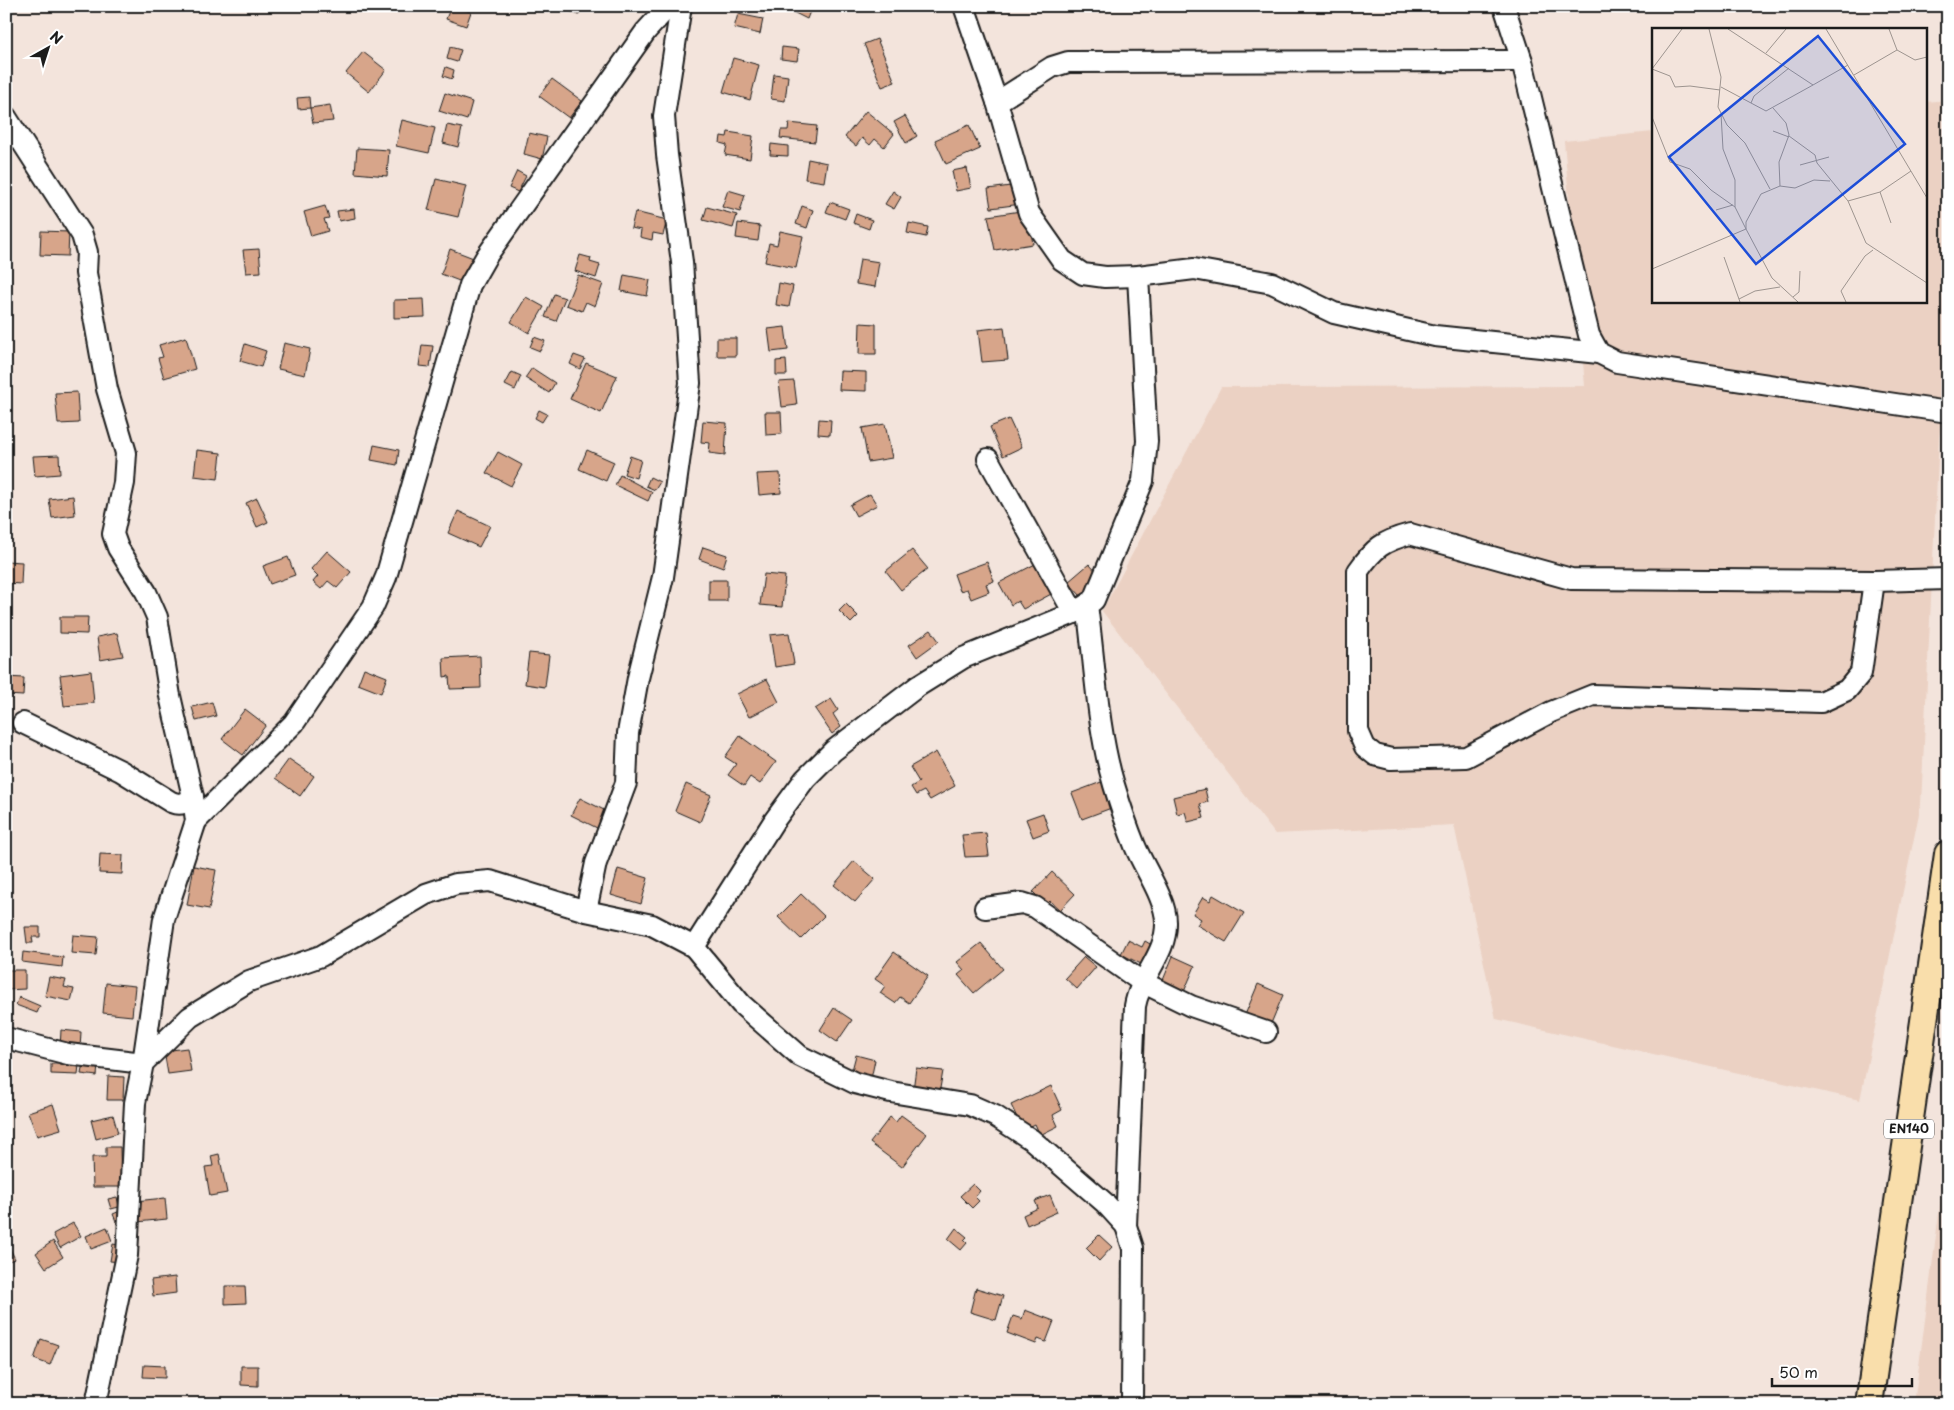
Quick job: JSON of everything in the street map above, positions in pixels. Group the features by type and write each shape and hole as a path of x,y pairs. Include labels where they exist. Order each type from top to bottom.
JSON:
{"main road":[{"name":"EN140","path":"1870,1404 1948,854"}],"street":[{"path":"196,821 294,723 373,607 386,577 470,285 486,257 646,31 669,6"},
{"path":"586,911 596,863 626,783 628,733 638,678 663,577 690,383 682,262 667,155 664,116 681,6"},
{"path":"964,6 997,102 1029,213 1062,260 1083,274 1105,277 1138,276 1194,269 1272,283 1334,313 1436,336 1599,353 1617,362 1948,412"},
{"path":"1504,6 1522,61 1589,335 1599,353"},
{"path":"997,102 1052,67 1068,62 1522,61"},
{"path":"6,116 82,235 87,252 86,272 107,389 126,452 124,483 113,534 118,548 146,592 158,617 170,696 193,797 196,821 164,919 143,1063 135,1103 127,1255 96,1404"},
{"path":"694,947 774,821 805,779 833,751 918,686 963,658 1080,609 1094,600 1143,481 1146,441 1138,276"},
{"path":"988,459 1080,609 1113,784 1135,846 1165,912 1166,924 1162,948 1142,982 1135,1006 1126,1226 1133,1248 1132,1404"},
{"path":"1874,582 1861,673 1847,690 1821,702 1593,695 1551,712 1466,757 1391,760 1374,755 1366,747 1358,731 1358,571 1370,553 1388,540 1410,534 1572,579 1874,582 1948,579"},
{"path":"23,723 120,770 171,802 177,804 185,803 193,797"},
{"path":"143,1063 190,1017 248,981 321,956 392,913 434,891 456,884 490,881 586,911 652,925 694,947 741,1004 800,1056 855,1083 891,1092 970,1105 995,1116 1032,1140 1105,1203 1126,1226"},
{"path":"985,908 1022,903 1035,907 1142,982 1191,1006 1266,1032"},
{"path":"6,1038 68,1054 143,1063"}],"shaded area":[{"path":"1948,100 1948,375 1939,437 1921,804 1860,1100 1496,1019 1454,825 1275,834 1102,611 1221,387 1585,386 1564,141 1652,132 1652,302 1926,302 1926,102"},
{"path":"1948,1144 1948,1404 1914,1404"}],"building":[{"path":"451,6 471,12 466,26 446,19"},
{"path":"556,6 582,6 579,15"},
{"path":"781,6 812,6 807,19"},
{"path":"919,6 931,6 921,11"},
{"path":"738,14 763,19 760,34 734,28"},
{"path":"877,39 895,82 882,87 864,44"},
{"path":"450,47 461,50 457,62 447,59"},
{"path":"782,47 799,49 797,61 781,59"},
{"path":"363,52 386,70 369,92 346,73"},
{"path":"733,58 759,65 750,100 723,92"},
{"path":"446,67 454,70 452,79 443,76"},
{"path":"774,74 788,76 785,101 771,99"},
{"path":"552,79 582,101 569,118 539,96"},
{"path":"445,93 472,102 467,120 439,111"},
{"path":"309,97 310,108 298,109 297,98"},
{"path":"330,105 333,121 313,123 310,108"},
{"path":"866,111 894,134 884,147 875,139 870,145 862,138 856,146 845,137"},
{"path":"905,116 917,136 906,143 894,122"},
{"path":"402,120 435,128 429,153 396,146"},
{"path":"789,123 817,126 815,142 780,138 781,130 788,130"},
{"path":"447,125 462,128 458,147 443,143"},
{"path":"969,125 980,149 946,164 935,140"},
{"path":"728,132 753,136 750,159 725,155 727,145 720,143 721,136 727,137"},
{"path":"529,133 547,137 542,159 524,154"},
{"path":"771,144 788,146 788,156 770,155"},
{"path":"357,148 389,150 387,176 355,173"},
{"path":"808,159 827,163 824,182 805,179"},
{"path":"967,168 971,188 956,191 952,171"},
{"path":"517,171 526,176 518,192 509,188"},
{"path":"436,179 466,186 458,217 428,210"},
{"path":"1018,185 1021,204 991,208 988,189"},
{"path":"728,190 745,195 740,212 722,207"},
{"path":"893,191 901,197 894,209 885,204"},
{"path":"830,202 849,209 845,219 826,212"},
{"path":"325,206 329,218 324,219 328,231 311,236 304,212"},
{"path":"802,206 813,210 807,228 796,224"},
{"path":"707,207 737,215 733,228 703,220"},
{"path":"354,209 355,218 339,221 337,211"},
{"path":"1027,210 1033,244 995,250 988,216"},
{"path":"635,212 667,220 663,235 653,233 652,240 640,237 641,230 631,228"},
{"path":"856,214 872,220 869,229 853,223"},
{"path":"738,223 760,226 758,241 736,238"},
{"path":"909,223 928,227 926,237 907,233"},
{"path":"41,231 69,232 68,256 40,255"},
{"path":"780,231 803,236 796,268 765,262 769,243 777,245"},
{"path":"259,249 261,272 246,273 243,250"},
{"path":"450,249 476,259 467,284 441,274"},
{"path":"580,255 591,258 590,262 600,265 596,278 575,271"},
{"path":"860,259 879,262 875,287 856,284"},
{"path":"578,275 603,284 595,306 586,302 582,311 566,305"},
{"path":"624,275 650,280 647,296 621,291"},
{"path":"779,283 793,286 789,307 776,305"},
{"path":"554,294 565,298 556,321 545,317"},
{"path":"526,297 544,307 529,333 511,322"},
{"path":"424,299 425,317 394,318 394,300"},
{"path":"860,323 876,324 876,354 859,354"},
{"path":"785,327 788,350 771,352 768,329"},
{"path":"1004,327 1008,360 982,362 978,330"},
{"path":"186,337 195,369 164,378 158,358 163,357 159,345"},
{"path":"534,337 545,341 540,351 530,347"},
{"path":"717,338 736,338 736,356 717,356"},
{"path":"284,343 310,349 305,375 278,369"},
{"path":"245,344 266,351 261,367 240,361"},
{"path":"422,345 433,346 430,367 419,366"},
{"path":"574,355 585,359 580,369 570,364"},
{"path":"786,360 787,375 776,375 776,361"},
{"path":"586,363 617,376 601,413 570,399"},
{"path":"532,368 555,383 549,393 525,378"},
{"path":"840,371 866,372 866,391 839,390"},
{"path":"512,372 521,376 515,390 505,385"},
{"path":"794,381 797,405 782,407 779,382"},
{"path":"77,392 79,423 58,424 55,393"},
{"path":"539,410 547,414 542,422 535,418"},
{"path":"765,412 781,412 782,434 766,435"},
{"path":"819,419 831,420 830,435 818,434"},
{"path":"1009,419 1022,447 1003,456 990,427"},
{"path":"703,421 727,423 725,455 709,453 710,443 701,442"},
{"path":"885,424 892,458 868,462 862,428"},
{"path":"374,445 399,450 397,465 371,460"},
{"path":"197,450 221,453 218,479 194,476"},
{"path":"587,450 614,462 606,481 579,469"},
{"path":"498,452 522,465 511,486 486,473"},
{"path":"59,455 60,474 35,476 33,456"},
{"path":"630,456 641,460 636,478 624,474"},
{"path":"780,473 781,493 759,495 757,474"},
{"path":"620,475 652,492 648,501 615,485"},
{"path":"650,477 660,482 655,490 646,486"},
{"path":"870,494 877,505 856,516 850,505"},
{"path":"73,496 75,515 52,518 49,499"},
{"path":"257,498 268,522 257,527 246,503"},
{"path":"458,511 490,526 479,547 448,533"},
{"path":"703,547 727,555 723,568 699,559"},
{"path":"912,550 928,569 901,590 886,571"},
{"path":"327,551 351,572 337,588 328,581 321,589 313,582 318,576 311,569"},
{"path":"288,557 295,575 270,584 263,566"},
{"path":"6,561 22,562 21,584 6,583"},
{"path":"987,562 994,581 986,584 989,592 971,599 967,589 960,591 954,574"},
{"path":"1039,562 1055,592 1023,609 1018,601 1011,605 999,583"},
{"path":"1089,564 1102,578 1081,596 1068,582"},
{"path":"764,574 785,576 782,607 760,605"},
{"path":"709,580 727,580 727,601 709,601"},
{"path":"846,604 858,616 851,623 839,611"},
{"path":"60,617 88,617 87,634 60,633"},
{"path":"931,630 939,641 917,657 909,645"},
{"path":"117,633 123,656 100,660 97,637"},
{"path":"789,633 794,664 775,667 770,635"},
{"path":"529,653 549,655 545,687 525,684"},
{"path":"480,656 481,688 450,689 449,676 444,677 443,658"},
{"path":"364,668 387,677 381,693 358,684"},
{"path":"91,671 94,703 64,706 60,675"},
{"path":"6,677 24,678 23,696 6,695"},
{"path":"767,679 779,702 749,717 737,694"},
{"path":"831,699 838,710 833,714 841,727 832,734 815,709"},
{"path":"212,702 216,716 196,721 192,707"},
{"path":"245,709 266,725 243,755 222,739"},
{"path":"740,736 776,762 760,784 750,777 744,786 728,775 736,764 725,757"},
{"path":"936,752 955,786 930,800 924,791 916,795 911,787 919,782 910,767"},
{"path":"289,759 314,776 300,796 275,778"},
{"path":"1104,781 1114,807 1082,819 1072,793"},
{"path":"686,784 711,795 700,822 675,811"},
{"path":"1205,789 1208,802 1200,804 1204,818 1188,822 1185,812 1177,814 1173,797"},
{"path":"580,798 610,813 601,830 571,815"},
{"path":"1043,813 1049,831 1033,837 1026,819"},
{"path":"986,833 989,856 965,857 962,835"},
{"path":"100,854 123,855 122,874 99,873"},
{"path":"854,861 875,879 855,902 834,885"},
{"path":"194,866 216,870 209,909 187,905"},
{"path":"618,869 648,878 641,904 611,895"},
{"path":"1052,872 1075,894 1060,910 1050,901 1046,905 1033,892"},
{"path":"6,886 9,906 6,906"},
{"path":"801,894 824,916 801,939 778,917"},
{"path":"1213,895 1244,913 1226,942 1197,925 1201,919 1193,914 1203,897 1210,901"},
{"path":"6,920 11,921 10,931 6,931"},
{"path":"25,927 40,927 40,937 32,937 33,943 27,943"},
{"path":"73,935 98,937 96,955 71,953"},
{"path":"1128,940 1142,947 1145,941 1157,948 1147,967 1121,954"},
{"path":"981,943 1003,969 974,993 958,975 964,970 957,962"},
{"path":"23,952 63,957 62,967 22,962"},
{"path":"894,952 928,976 909,1003 900,997 895,1003 880,993 885,986 875,979"},
{"path":"1173,956 1195,966 1183,994 1161,985"},
{"path":"1084,957 1096,967 1077,989 1065,978"},
{"path":"6,970 25,970 25,989 6,990"},
{"path":"49,977 66,980 64,987 74,989 71,1001 45,996"},
{"path":"106,983 135,986 132,1016 103,1013"},
{"path":"1258,984 1283,995 1270,1026 1245,1015"},
{"path":"19,997 40,1006 37,1013 16,1005"},
{"path":"834,1008 852,1020 837,1042 820,1030"},
{"path":"61,1030 81,1032 80,1049 60,1048"},
{"path":"187,1048 191,1071 168,1074 164,1051"},
{"path":"856,1055 875,1060 871,1079 851,1074"},
{"path":"83,1063 98,1065 97,1076 81,1074"},
{"path":"51,1064 79,1064 78,1075 51,1074"},
{"path":"916,1068 943,1071 939,1094 913,1090"},
{"path":"108,1076 124,1077 123,1100 107,1100"},
{"path":"1051,1086 1062,1110 1053,1115 1058,1126 1040,1135 1035,1124 1023,1130 1011,1105"},
{"path":"53,1104 61,1129 37,1136 28,1112"},
{"path":"113,1115 118,1133 96,1139 91,1120"},
{"path":"901,1115 927,1134 902,1167 870,1143 890,1117 896,1122"},
{"path":"106,1147 120,1147 121,1187 93,1187 92,1157 106,1157"},
{"path":"219,1154 227,1193 210,1196 205,1167 213,1166 211,1156"},
{"path":"973,1184 980,1191 975,1197 979,1201 972,1208 960,1196"},
{"path":"1050,1195 1057,1212 1027,1225 1023,1215 1038,1208 1035,1201"},
{"path":"117,1197 119,1207 111,1209 108,1199"},
{"path":"165,1198 167,1219 137,1222 135,1201"},
{"path":"120,1211 125,1223 118,1226 113,1214"},
{"path":"73,1223 81,1236 60,1248 53,1234"},
{"path":"107,1227 112,1241 91,1249 86,1236"},
{"path":"956,1228 967,1237 964,1240 967,1243 961,1250 948,1239"},
{"path":"1099,1235 1112,1247 1099,1261 1086,1248"},
{"path":"6,1240 15,1259 6,1262"},
{"path":"53,1241 63,1257 46,1268 36,1253"},
{"path":"113,1244 123,1246 120,1262 110,1261"},
{"path":"175,1277 176,1293 153,1296 151,1280"},
{"path":"225,1286 245,1286 246,1303 225,1304"},
{"path":"976,1288 1003,1296 996,1320 970,1312"},
{"path":"1025,1310 1054,1321 1046,1342 1038,1339 1036,1344 1007,1333 1013,1316 1022,1319"},
{"path":"41,1339 58,1345 50,1365 34,1359"},
{"path":"144,1365 165,1366 165,1378 143,1377"},
{"path":"241,1366 258,1366 258,1386 241,1385"},
{"path":"6,1397 24,1400 23,1404 6,1404"}]}
